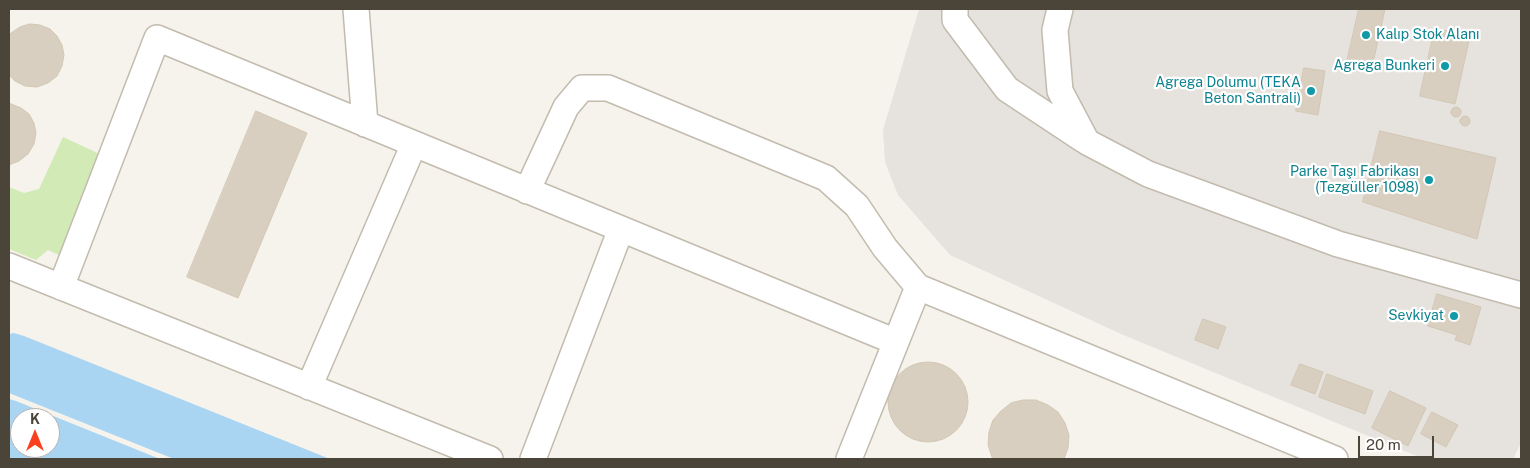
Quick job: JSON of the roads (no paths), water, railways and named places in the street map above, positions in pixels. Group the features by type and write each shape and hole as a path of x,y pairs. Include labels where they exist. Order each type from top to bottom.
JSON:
{"lane":[{"path":"356,9 365,124"},
{"path":"954,9 955,20 1007,89 1087,142 1148,174 1338,244 1521,295"},
{"path":"1060,9 1056,30 1060,91 1087,142"},
{"path":"61,287 157,38 896,342"},
{"path":"527,191 566,107 582,88 608,88 826,178 857,206 885,248 918,287 1335,459"},
{"path":"309,387 414,144"},
{"path":"533,459 621,229"},
{"path":"9,266 490,459"},
{"path":"848,459 918,287"}],"water":[{"path":"14,333 24,336 330,459 174,459 60,413 60,408 46,408 9,393 9,334"},
{"path":"9,399 33,408 10,408 10,458 60,458 60,419 160,459 9,459"}],"place":[{"name":"Kalıp Stok Alanı","path":"1366,35"},
{"name":"Agrega Bunkeri","path":"1445,66"},
{"name":"Agrega Dolumu (TEKA Beton Santrali)","path":"1311,91"},
{"name":"Parke Taşı Fabrikası (Tezgüller 1098)","path":"1429,180"},
{"name":"Sevkiyat","path":"1454,316"}]}
